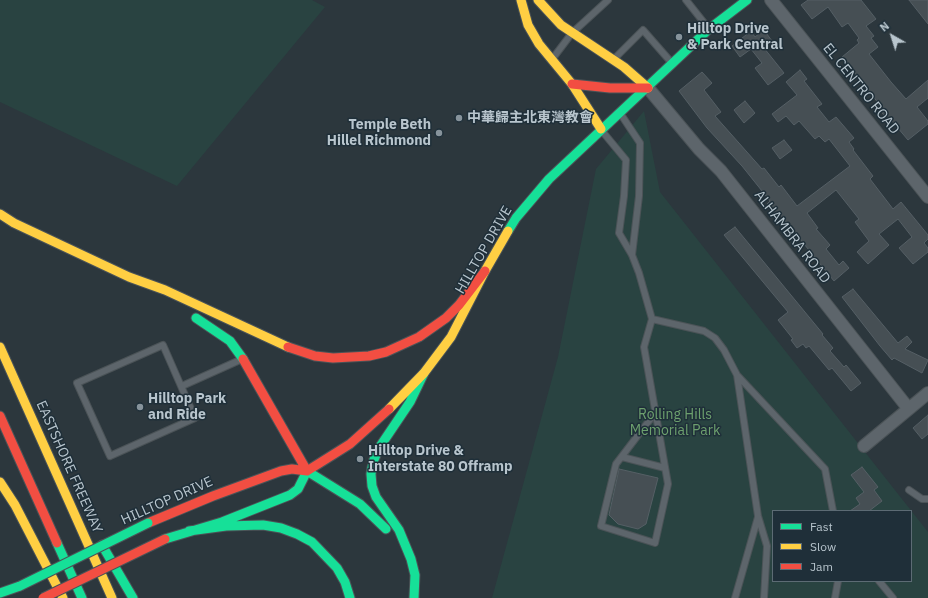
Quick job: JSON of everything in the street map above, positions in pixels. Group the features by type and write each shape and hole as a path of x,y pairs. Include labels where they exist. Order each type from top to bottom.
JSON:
{"main road":[{"path":"520,0 528,25 539,44 572,84 601,129"},
{"path":"538,0 561,25 624,67 648,88"},
{"name":"HILLTOP DRIVE","path":"42,598 165,539 257,509 290,495 298,489 304,481 307,472 334,455 371,427 396,404 424,373 451,337 484,271 516,218 549,179 601,129 648,88 672,63 709,29 747,0"},
{"path":"572,84 610,88 648,88"},
{"path":"0,214 14,223 129,277 165,290 300,352 332,358 350,358 386,352 419,337 446,318 459,305 484,271"},
{"path":"129,277 160,299"},
{"path":"187,313 222,334 230,341 243,359 307,472 347,495 382,525 405,560 414,598"},
{"name":"EASTSHORE FREEWAY","path":"0,347 112,598"},
{"path":"414,598 415,575 411,559 399,530 376,497 371,474 373,462 379,448 410,402 424,373"},
{"path":"0,416 82,598"},
{"path":"43,444 87,518"},
{"name":"HILLTOP DRIVE","path":"0,595 148,523 213,496 281,471 292,469 307,472"},
{"path":"0,482 15,505 63,598"},
{"path":"189,531 226,526 263,525 281,528 297,534 312,542 337,568 345,582 350,598"},
{"path":"98,538 133,598"}],"street":[{"name":"EL CENTRO ROAD","path":"771,0 928,197"},
{"name":"ALHAMBRA ROAD","path":"648,88 699,149 721,171 908,408"},
{"path":"864,446 908,408 928,393"}],"lane":[{"path":"552,59 572,33 608,0"},
{"path":"686,0 709,29"},
{"path":"613,60 643,30 672,63"},
{"path":"620,114 640,143 639,196 632,255"},
{"path":"601,129 626,160 624,196 619,233 632,255 652,319 644,347 668,484 654,543 601,526 616,464 655,413"},
{"path":"652,319 704,331 715,338 724,350 737,374 825,469 833,510"},
{"path":"163,345 182,386 196,418 110,456 78,383 163,345"},
{"path":"182,386 243,359"},
{"path":"737,374 758,516 768,546 764,598"},
{"path":"622,456 665,468"},
{"path":"909,490 922,499 928,499"},
{"path":"735,598 758,516"},
{"path":"835,598 838,582"},
{"path":"880,582 893,598"}],"green space":[{"path":"0,0 312,0 325,7 177,186 0,102"},
{"name":"Rolling Hills Memorial Park","path":"644,111 660,192 911,510 772,510 772,582 912,582 912,512 928,532 928,598 492,598 558,357 596,169"}],"building":[{"path":"808,0 861,0 876,19 866,26 874,36 871,38 878,47 869,54 891,82 906,99 928,80 928,98 917,107 928,121 928,124 908,140 892,121 890,122 876,106 879,104 842,57 859,43 857,40 859,38 848,23 842,27 828,7 812,19 801,5"},
{"path":"909,0 928,0 928,24"},
{"path":"764,30 772,41 764,48 784,73 768,85 755,68 762,63 751,49 740,57 732,46 751,31 755,37"},
{"path":"800,70 807,79 804,81 822,104 817,107 829,122 836,117 854,138 849,142 854,149 853,150 873,176 870,179 893,209 901,202 928,235 928,239 924,243 928,248 928,252 913,264 899,248 912,237 898,219 879,234 889,245 868,264 857,252 869,241 855,222 859,219 836,190 807,213 818,228 816,229 830,245 826,249 839,265 843,261 849,268 834,281 779,213 776,215 767,204 770,201 742,166 707,128 679,91 702,72 712,83 704,90 721,112 715,116 762,169 764,168 779,187 781,185 797,206 850,166 829,139 825,142 819,136 815,139 799,121 794,125 786,116 778,122 772,114 797,95 786,82"},
{"path":"745,101 755,113 744,123 734,110"},
{"path":"784,140 792,150 780,159 772,148"},
{"path":"735,227 823,334 822,335 833,348 830,351 844,367 846,365 861,383 851,391 832,368 829,370 809,346 806,348 803,344 797,348 791,340 793,339 778,320 788,312 724,235"},
{"path":"853,289 898,343 907,336 912,342 905,349 928,360 922,373 894,358 892,360 880,346 842,297"},
{"path":"928,415 928,434 922,439 913,428"},
{"path":"862,467 878,487 874,490 882,501 870,510 851,510 860,504 856,498 864,492 851,475"},
{"path":"619,469 658,478 646,524 638,529 618,524 609,515"}],"traffic: fast":[{"path":"508,231 516,218 549,179 709,29 747,0"},
{"path":"196,318 230,341 243,359"},
{"path":"414,598 415,575 411,559 399,530 376,497 372,486 371,474 373,462 379,448 410,402 424,373"},
{"path":"165,539 222,522 290,495 298,489 307,471"},
{"path":"307,471 360,504 386,529"},
{"path":"20,586 148,523"},
{"path":"189,531 226,526 263,525 281,528 297,534 312,542 337,568 345,582 350,598"},
{"path":"57,543 82,598"},
{"path":"102,545 133,598"},
{"path":"0,593 20,586"}],"traffic: slow":[{"path":"521,0 528,25 539,44 572,84 601,129"},
{"path":"538,0 561,25 624,67 648,88"},
{"path":"0,214 14,223 129,277 165,290 288,347"},
{"path":"389,409 424,373 451,337 485,271 508,231"},
{"path":"0,347 112,598"},
{"path":"0,482 15,505 63,598"}],"traffic: jam":[{"path":"572,84 610,88 648,88"},
{"path":"288,347 315,356 333,358 369,356 386,352 419,337 446,318 459,305 485,271"},
{"path":"243,359 307,471"},
{"path":"148,523 213,496 281,471 292,469 307,471 350,444 389,409"},
{"path":"0,416 57,543"},
{"path":"43,598 165,539"}],"place":[{"name":"Hilltop Drive & Park Central","path":"679,37"},
{"name":"中華歸主北東灣教會","path":"459,118"},
{"name":"Temple Beth Hillel Richmond","path":"439,133"},
{"name":"Hilltop Park and Ride","path":"140,407"},
{"name":"Hilltop Drive & Interstate 80 Offramp","path":"360,459"}]}
